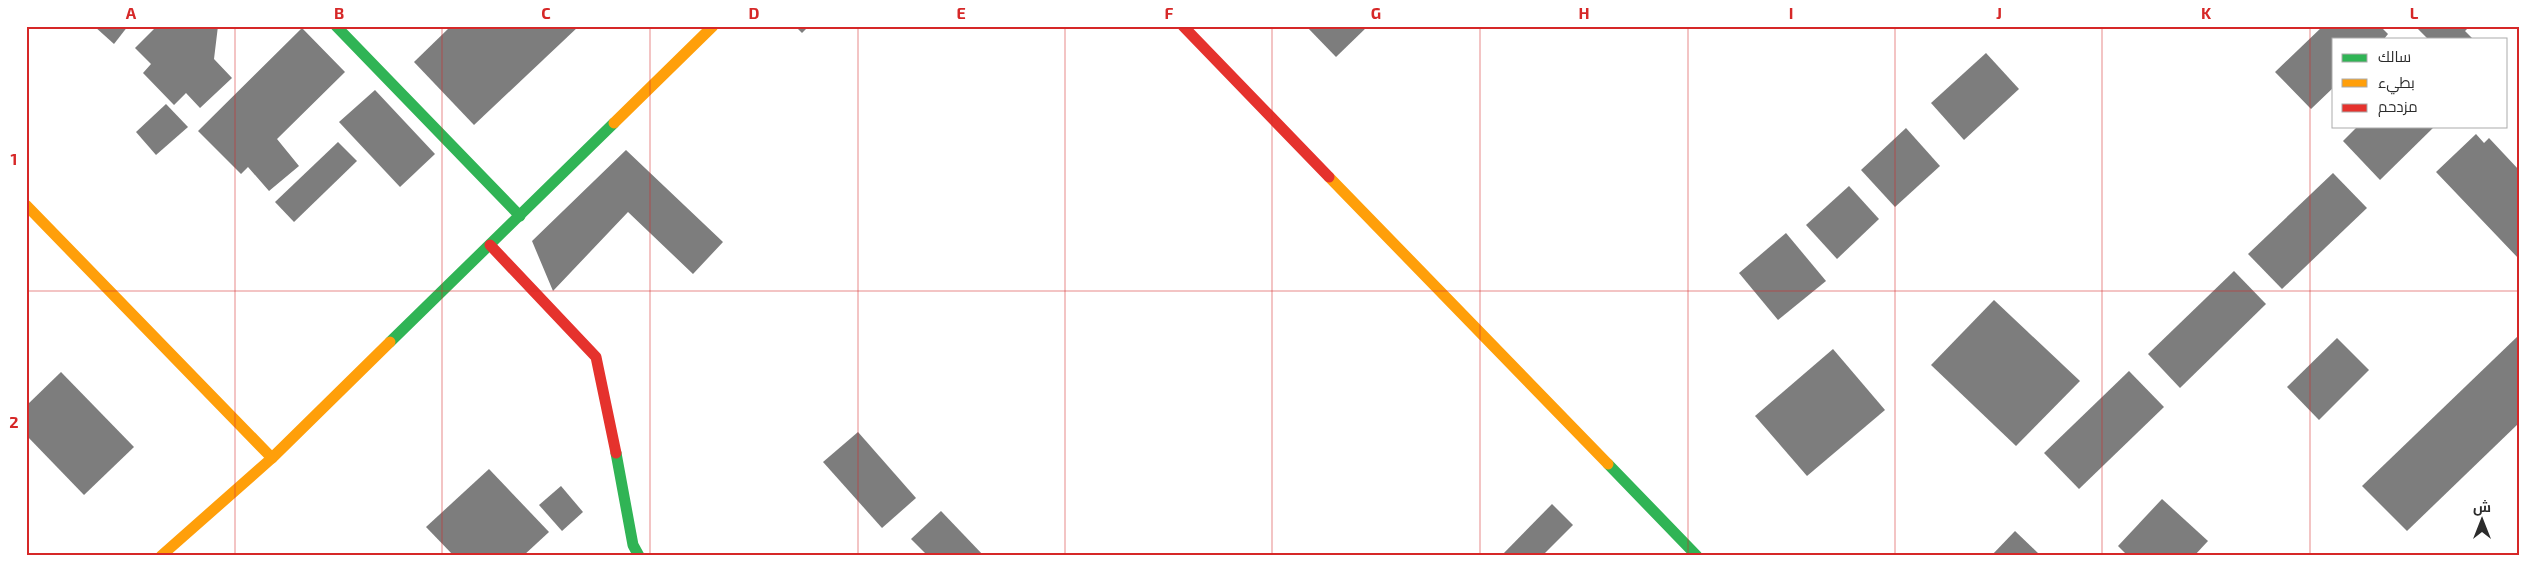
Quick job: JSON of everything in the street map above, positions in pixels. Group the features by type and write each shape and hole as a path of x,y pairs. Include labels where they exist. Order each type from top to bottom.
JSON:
{"street":[{"path":"336,26 520,216"},
{"path":"161,556 272,458 713,26"},
{"path":"1183,26 1698,556"},
{"path":"26,205 272,458"},
{"path":"490,245 596,357 600,368 633,545 638,556"}],"building":[{"path":"94,26 128,26 114,44"},
{"path":"157,26 218,26 214,59 232,78 200,108 186,93 174,105 143,73 151,64 135,48"},
{"path":"451,26 579,26 474,125 414,62"},
{"path":"795,26 809,26 802,33"},
{"path":"1306,26 1368,26 1336,57"},
{"path":"2323,26 2380,26 2388,34 2385,38 2332,38 2332,89 2311,109 2275,72"},
{"path":"2415,26 2470,26 2465,31 2472,38 2427,38"},
{"path":"302,28 345,72 277,139 299,166 269,191 248,167 241,174 198,131"},
{"path":"1986,53 2019,89 1964,140 1931,103"},
{"path":"375,90 435,154 400,187 339,122"},
{"path":"166,104 188,127 156,155 136,132"},
{"path":"1906,128 1940,166 1895,207 1861,170"},
{"path":"2356,128 2433,128 2380,180 2343,141"},
{"path":"2476,134 2484,143 2489,138 2519,170 2519,259 2436,172"},
{"path":"338,142 357,161 294,222 275,202"},
{"path":"626,150 723,242 693,274 628,212 553,291 532,241"},
{"path":"2333,173 2367,208 2282,289 2248,254"},
{"path":"1849,186 1879,219 1837,259 1806,225"},
{"path":"1786,233 1826,281 1778,320 1739,273"},
{"path":"2234,271 2266,304 2180,388 2148,354"},
{"path":"1994,300 2080,381 2016,446 1931,365"},
{"path":"2519,335 2519,423 2407,531 2362,486"},
{"path":"2337,338 2369,370 2319,420 2287,387"},
{"path":"1833,349 1885,410 1807,476 1755,416"},
{"path":"2129,371 2164,407 2079,489 2044,453"},
{"path":"61,372 134,447 84,495 26,435 26,406"},
{"path":"858,432 916,498 882,528 823,462"},
{"path":"489,469 549,532 523,556 454,556 426,527"},
{"path":"561,486 583,512 562,531 539,505"},
{"path":"2162,499 2208,541 2194,556 2128,556 2118,546"},
{"path":"1552,504 1573,525 1542,556 1501,556"},
{"path":"941,511 984,556 928,556 911,539"},
{"path":"2015,531 2041,556 1991,556"}],"traffic: fast":[{"path":"336,26 520,216"},
{"path":"390,342 614,123"},
{"path":"616,453 633,545 639,556"},
{"path":"1608,464 1697,556"}],"traffic: slow":[{"path":"614,123 713,26"},
{"path":"1329,177 1608,464"},
{"path":"26,205 272,458"},
{"path":"161,556 272,458 390,342"}],"traffic: jam":[{"path":"1183,26 1329,177"},
{"path":"490,245 596,357 616,453"}]}
